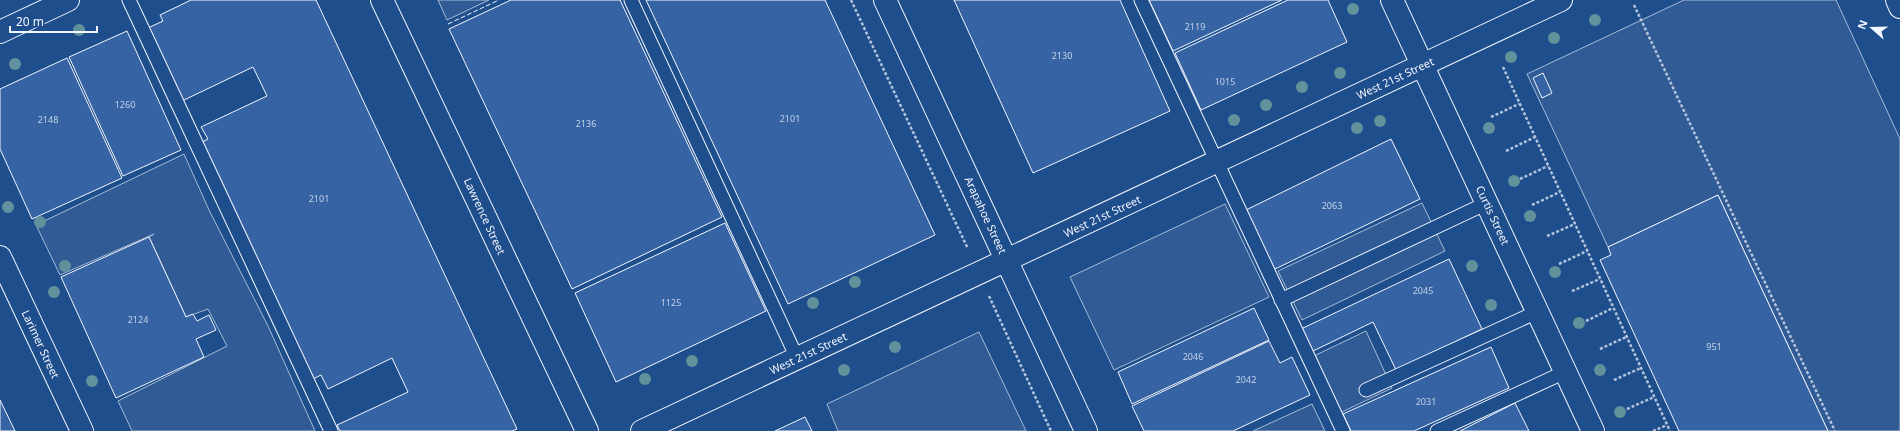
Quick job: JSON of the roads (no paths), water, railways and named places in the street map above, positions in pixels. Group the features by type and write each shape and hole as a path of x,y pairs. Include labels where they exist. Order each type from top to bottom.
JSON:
{"street":[{"path":"0,32 68,0"},
{"name":"Lawrence Street","path":"382,0 587,431"},
{"name":"Arapahoe Street","path":"886,0 1086,431"},
{"name":"Curtis Street","path":"1392,0 1593,431"},
{"name":"West 21st Street","path":"642,431 1562,0"},
{"path":"1897,0 1900,7"},
{"name":"Larimer Street","path":"0,257 82,431"}],"lane":[{"path":"129,0 331,431"},
{"path":"631,0 797,358"},
{"path":"1141,0 1343,431"},
{"path":"1281,300 1487,203"},
{"path":"1366,390 1538,312"},
{"path":"1437,431 1565,372"}]}
